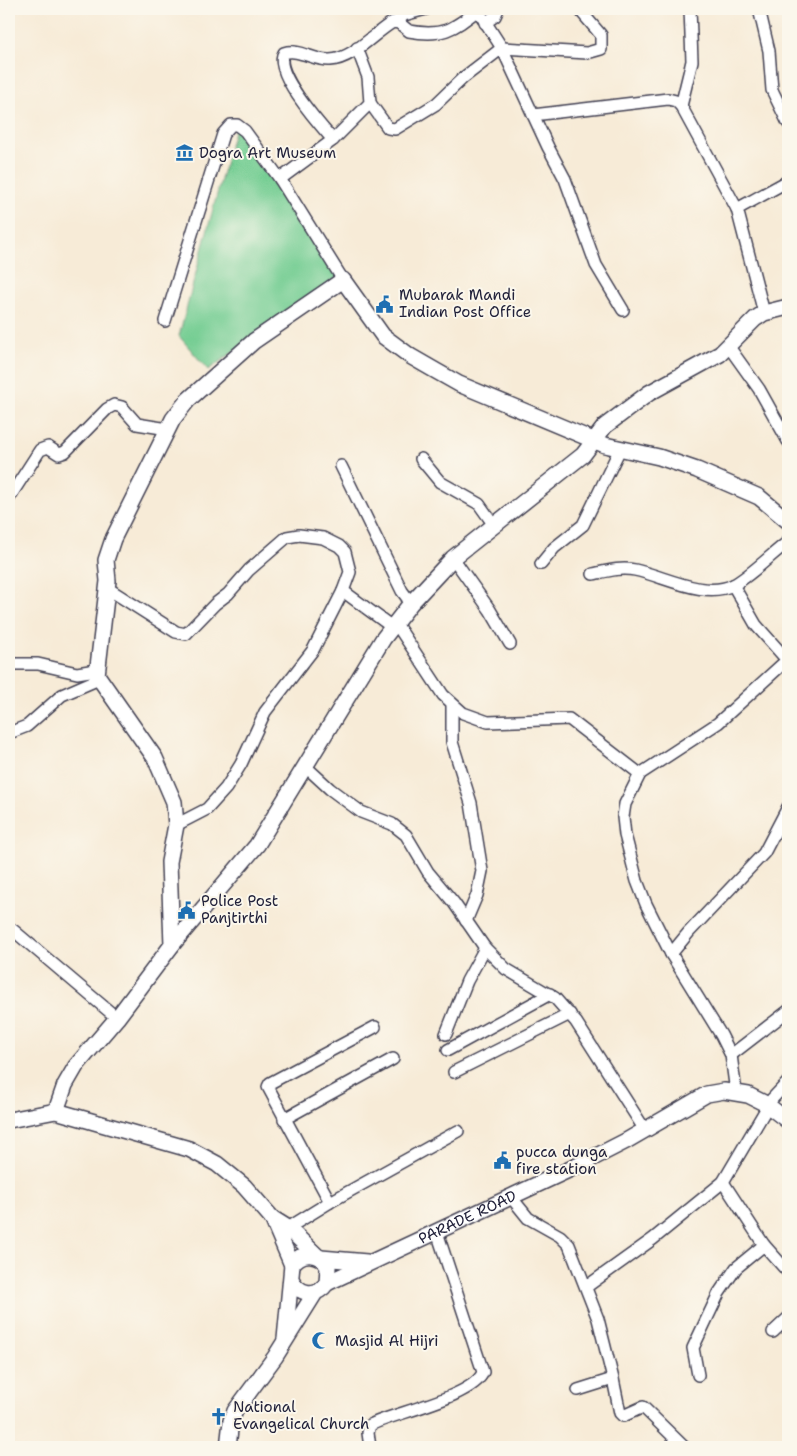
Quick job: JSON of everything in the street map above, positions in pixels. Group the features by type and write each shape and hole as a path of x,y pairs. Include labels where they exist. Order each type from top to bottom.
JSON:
{"street":[{"path":"333,140 290,82 281,64 282,55 286,52 294,52 332,60 357,48 404,16 426,9"},
{"path":"396,22 408,31 443,33 455,27 478,9 502,48 565,179 596,265 623,310"},
{"path":"485,23 495,16 498,9"},
{"path":"357,48 368,77 370,103 388,128 395,129 436,104 463,78 502,48 587,54 598,52 601,49 601,35 579,9"},
{"path":"682,106 692,61 690,9"},
{"path":"758,9 769,51 772,90 788,123"},
{"path":"533,115 668,99 676,101 682,106 737,209 764,313"},
{"path":"280,179 333,140 370,103"},
{"path":"166,321 223,134 231,125 237,125 245,131 280,179 375,327 410,356 459,384 592,440 620,449 659,457 697,470 760,497 788,521"},
{"path":"737,209 788,181"},
{"path":"172,945 170,862 176,825 174,802 154,758 98,674 107,588 106,560 109,549 168,429 188,400 254,341 344,280"},
{"path":"56,1111 65,1085 76,1066 117,1018 172,945 257,845 393,624 411,603 453,558 583,455 592,440 605,426 649,393 711,360 729,347 745,328 764,313 788,307"},
{"path":"729,347 759,389 788,441"},
{"path":"9,498 40,450 48,447 59,454 65,452 114,405 122,407 137,424 168,429"},
{"path":"541,564 554,548 583,525 620,449"},
{"path":"421,459 440,482 479,504 494,525"},
{"path":"341,466 402,591 411,603"},
{"path":"107,588 176,632 186,634 272,549 287,537 299,535 323,538 339,546 345,552 350,572 343,591 313,650 265,712 241,764 226,788 207,809 176,825"},
{"path":"593,574 622,569 634,570 704,589 733,585 788,542"},
{"path":"453,558 490,610 510,644"},
{"path":"733,585 756,625 788,660 718,723 640,774 625,804 623,817 625,835 637,881 671,954 731,1055 736,1092"},
{"path":"343,591 393,624 443,695 452,706 463,714 488,722 569,719 640,774"},
{"path":"9,664 38,664 77,673 98,674"},
{"path":"9,733 27,726 62,696 98,674"},
{"path":"452,706 452,742 470,803 482,871 477,895 466,921"},
{"path":"305,766 330,789 361,812 399,827 413,845 428,872 486,948 506,968 550,994 570,1014 594,1048 645,1130"},
{"path":"671,954 689,932 764,853 788,807"},
{"path":"9,930 13,930 117,1018"},
{"path":"446,1034 467,981 486,948"},
{"path":"448,1050 550,994"},
{"path":"731,1055 788,1010"},
{"path":"454,1072 570,1014"},
{"path":"330,1202 268,1090 270,1084 375,1027"},
{"path":"284,1119 393,1059"},
{"path":"586,1287 653,1239 723,1182 775,1113 788,1082"},
{"name":"PARADE ROAD","path":"327,1283 368,1262 512,1197 645,1130 714,1091 736,1092 756,1098 775,1113"},
{"name":"PARADE ROAD","path":"698,1100 735,1100 775,1113"},
{"path":"9,1120 56,1111 190,1149 217,1164 244,1186 272,1218 288,1228 319,1256 329,1272 327,1283 315,1293 274,1358 235,1411 231,1421 228,1447"},
{"path":"288,1228 330,1202 458,1131"},
{"path":"723,1182 764,1245 788,1272"},
{"path":"512,1197 528,1218 560,1236 569,1244 602,1336 620,1413 626,1415 644,1407 684,1447"},
{"path":"272,1218 298,1289 315,1293"},
{"path":"370,1447 368,1433 370,1425 438,1402 471,1384 483,1372 437,1232"},
{"path":"698,1376 693,1348 719,1293 736,1268 764,1245"},
{"path":"285,1338 295,1260 305,1255 368,1262"},
{"path":"773,1332 788,1318"},
{"path":"578,1390 613,1379"}],"green space":[{"path":"235,127 339,277 208,370 179,336"}],"place":[{"name":"Dogra Art Museum","path":"185,153"},
{"name":"Mubarak Mandi Indian Post Office","path":"385,304"},
{"name":"Police Post Panjtirthi","path":"187,910"},
{"name":"pucca dunga fire station","path":"502,1161"},
{"name":"Masjid Al Hijri","path":"321,1341"},
{"name":"National Evangelical Church","path":"219,1416"}]}
